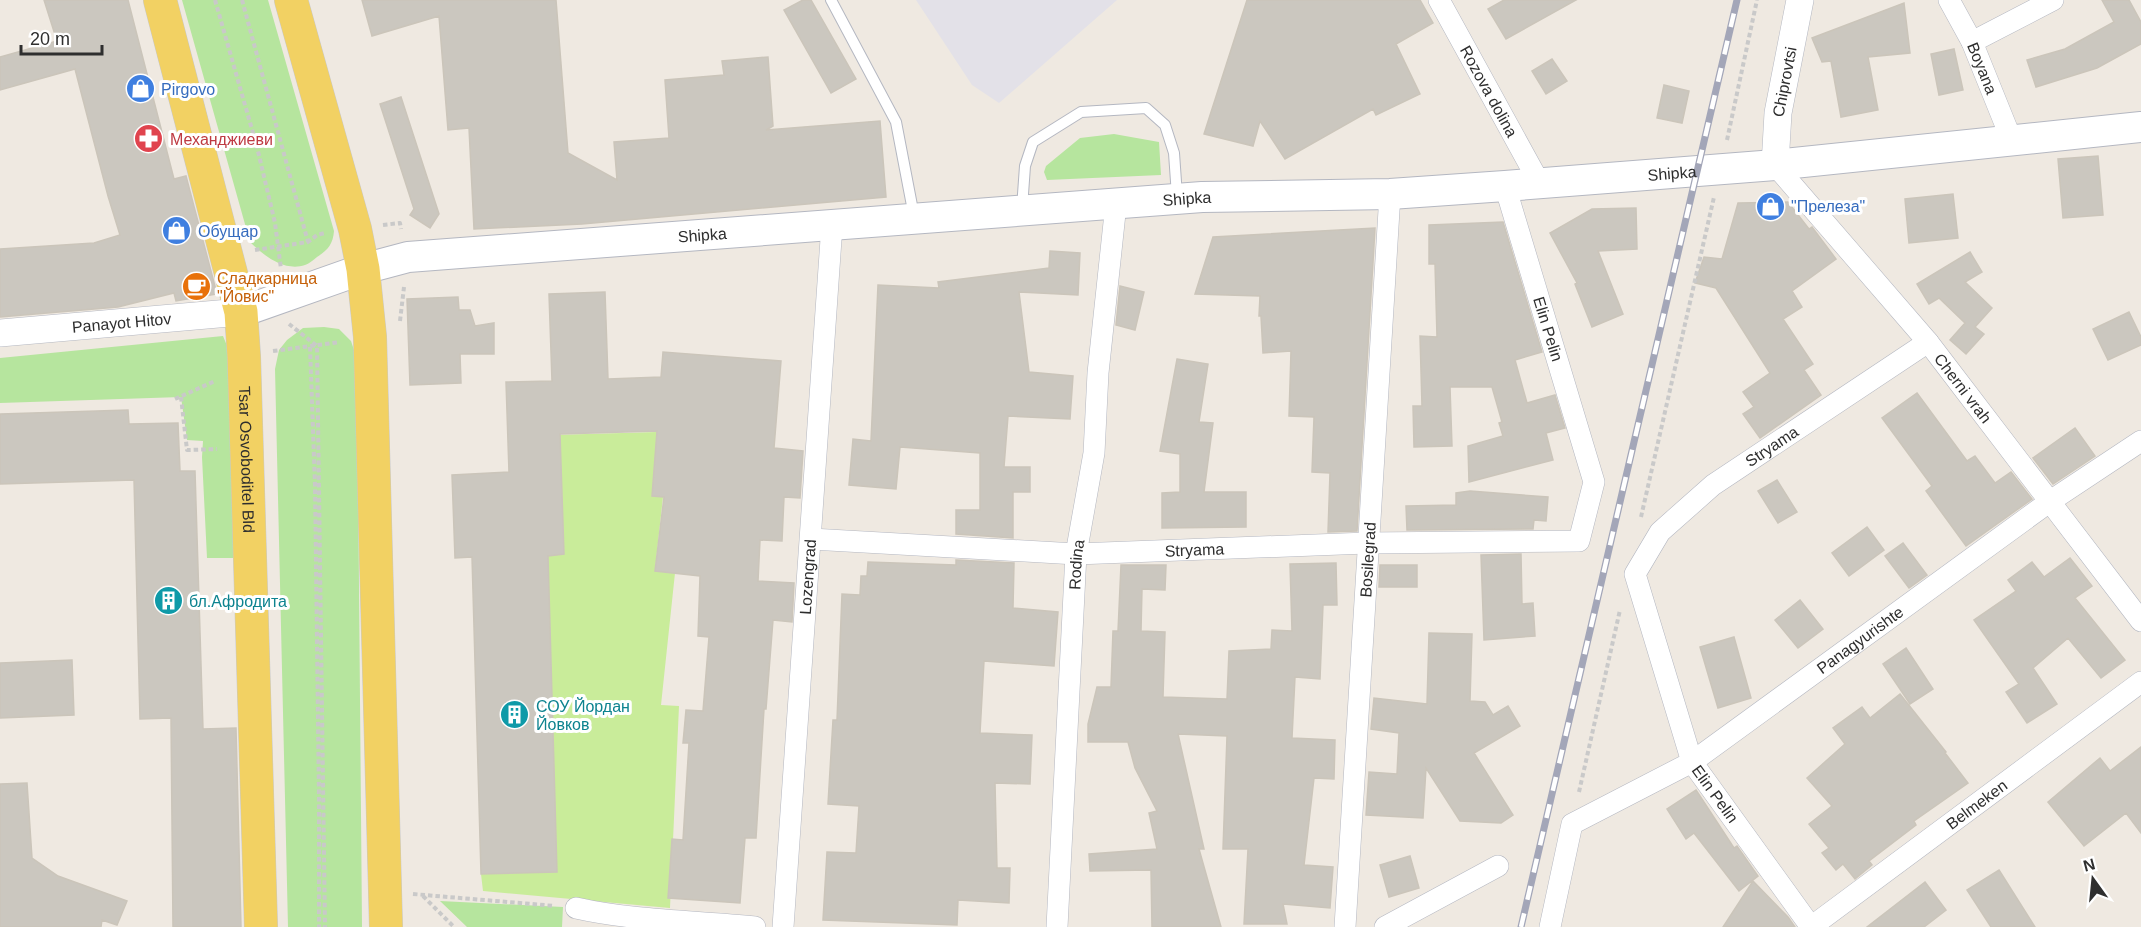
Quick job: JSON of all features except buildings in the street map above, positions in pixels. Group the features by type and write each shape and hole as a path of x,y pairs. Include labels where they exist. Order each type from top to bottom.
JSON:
{"main road":[{"name":"Tsar Osvoboditel Bld","path":"160,0 241,312 261,927"},
{"path":"291,0 355,229 363,269 370,337 386,927"},
{"name":"Shipka","path":"241,312 363,269 408,258 1178,199 1390,194 1505,186 1775,165 2141,127"}],"street":[{"name":"Rozova dolina","path":"1439,0 1539,182"},
{"name":"Chiprovtsi","path":"1775,165 1779,112 1800,0"},
{"name":"Boyana","path":"1949,0 1972,42 2012,141"},
{"path":"1972,42 2053,0"},
{"name":"Cherni vrah","path":"1775,165 1928,342 2141,621"},
{"name":"Elin Pelin","path":"1505,186 1594,482 1579,542"},
{"name":"Bosilegrad","path":"1345,927 1390,194"},
{"name":"Rodina","path":"1057,927 1076,554 1094,453 1098,373 1116,204"},
{"name":"Lozengrad","path":"783,927 832,225"},
{"name":"Panayot Hitov","path":"0,333 241,312"},
{"name":"Stryama","path":"1635,574 1660,531 1713,485 1928,342"},
{"name":"Panagyurishte","path":"1572,824 1692,762 2049,502 2141,441"},
{"name":"Stryama","path":"811,539 1076,554 1367,543 1579,542"},
{"name":"Elin Pelin","path":"1635,574 1692,762 1811,927"},
{"name":"Belmeken","path":"1811,927 2141,682"},
{"path":"1550,927 1572,824"},
{"path":"1385,927 1498,866"},
{"path":"576,908 651,918 755,927"}],"lane":[{"path":"831,0 897,122 914,219"},
{"path":"1022,211 1025,166 1033,142 1081,112 1146,108 1165,125 1174,153 1178,199"}],"path":[{"path":"216,0 257,147 279,258"},
{"path":"242,0 308,242"},
{"path":"1639,526 1757,0"},
{"path":"276,247 308,242 317,235"},
{"path":"289,325 317,346"},
{"path":"309,340 315,484 320,795 319,927"},
{"path":"279,350 339,343"},
{"path":"317,346 325,927"},
{"path":"181,397 187,450 221,449"},
{"path":"1572,824 1621,606"},
{"path":"385,891 576,908"},
{"path":"421,895 454,927"}],"shaded area":[{"path":"916,0 1117,0 999,103 972,85"}],"green space":[{"path":"182,0 268,0 334,231 327,249 307,264 297,267 282,264 268,257 250,242"},
{"path":"1114,134 1159,142 1161,175 1047,180 1044,172 1046,166 1080,138"},
{"path":"303,328 339,329 351,341 357,359 362,927 288,927 275,369 279,350 287,340"},
{"path":"223,336 237,370 243,558 207,558 203,441 187,440 181,397 0,403 0,358"},
{"path":"657,432 652,496 663,497 655,570 675,573 661,705 679,706 670,908 483,891 481,874 557,872 548,556 564,554 561,471 552,435"},
{"path":"440,901 563,907 562,927 467,927"}],"railway":[{"path":"1521,927 1737,0"}],"place":[{"name":"Pirgovo","path":"140,89"},
{"name":"Механджиеви","path":"149,139"},
{"name":"\"Прелеза\"","path":"1770,206"},
{"name":"Обущар","path":"177,231"},
{"name":"Сладкарница \"Йовис\"","path":"196,287"},
{"name":"бл.Афродита","path":"168,601"},
{"name":"СОУ Йордан Йовков","path":"515,715"}]}
